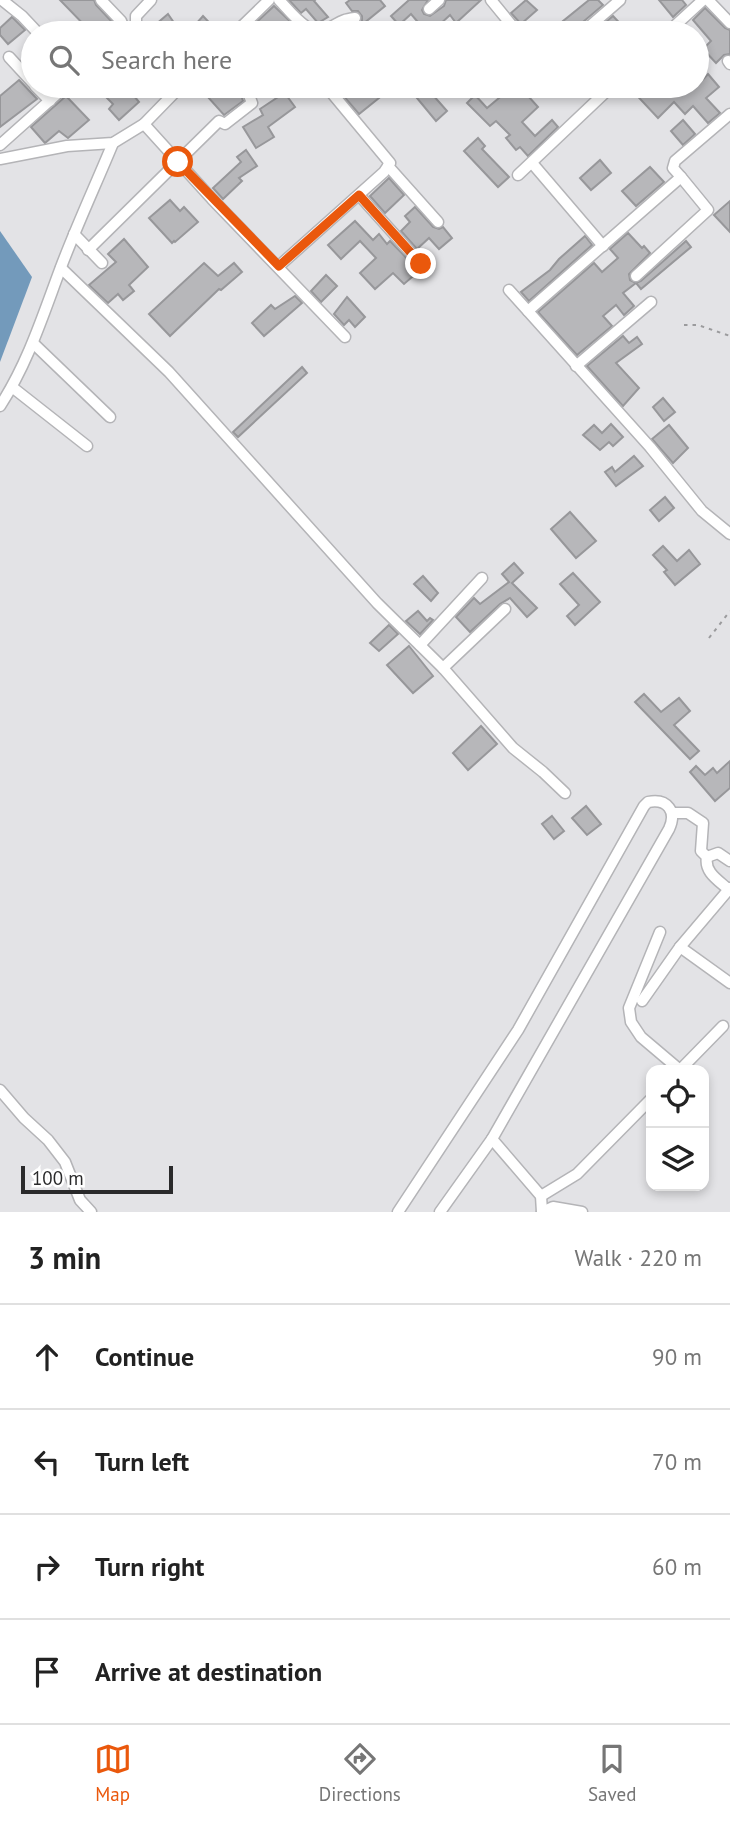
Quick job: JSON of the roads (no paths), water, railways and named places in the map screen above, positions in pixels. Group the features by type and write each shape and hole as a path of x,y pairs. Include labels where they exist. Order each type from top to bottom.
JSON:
{"street":[{"path":"2,0 26,21"},
{"path":"101,0 121,21"},
{"path":"136,21 136,16 150,0"},
{"path":"247,21 269,0"},
{"path":"279,0 299,21"},
{"path":"429,9 439,0"},
{"path":"491,0 508,21"},
{"path":"596,21 620,0"},
{"path":"681,21 705,0 730,23"},
{"path":"338,21 355,18"},
{"path":"9,57 21,70"},
{"path":"47,98 50,101"},
{"path":"0,145 53,98"},
{"path":"0,159 67,146 113,143 144,124 169,98"},
{"path":"88,250 219,121 225,124 252,103 250,98"},
{"path":"279,266 388,166 390,160 336,98"},
{"path":"518,175 600,98"},
{"path":"636,276 708,211 673,168 675,161 730,114"},
{"path":"144,124 345,337"},
{"path":"0,406 33,343 74,234 113,143"},
{"path":"532,163 603,246"},
{"path":"388,166 438,222"},
{"path":"528,312 681,177"},
{"path":"359,195 421,264"},
{"path":"74,234 102,263"},
{"path":"61,268 169,372 377,603 443,668 513,748 565,793"},
{"path":"509,290 650,447 702,511 730,534"},
{"path":"576,366 651,302"},
{"path":"33,343 110,417"},
{"path":"12,387 88,446"},
{"path":"420,645 482,578"},
{"path":"443,668 505,609"},
{"path":"398,1212 518,1030 645,806 655,800 666,804 673,813 669,829 492,1139 440,1212"},
{"path":"673,813 688,813 703,823 701,851 707,857"},
{"path":"707,857 718,853 730,861"},
{"path":"642,1001 680,947 729,888 708,870 705,864 707,857"},
{"path":"660,932 629,1008 631,1022 641,1037 674,1065"},
{"path":"680,947 730,983"},
{"path":"685,1065 723,1026"},
{"path":"0,1090 48,1140 65,1162 80,1200 91,1212"},
{"path":"541,1196 577,1174 646,1104"},
{"path":"492,1139 541,1196 542,1212 553,1207 582,1212"}],"water":[{"path":"0,231 32,277 0,362"}]}
